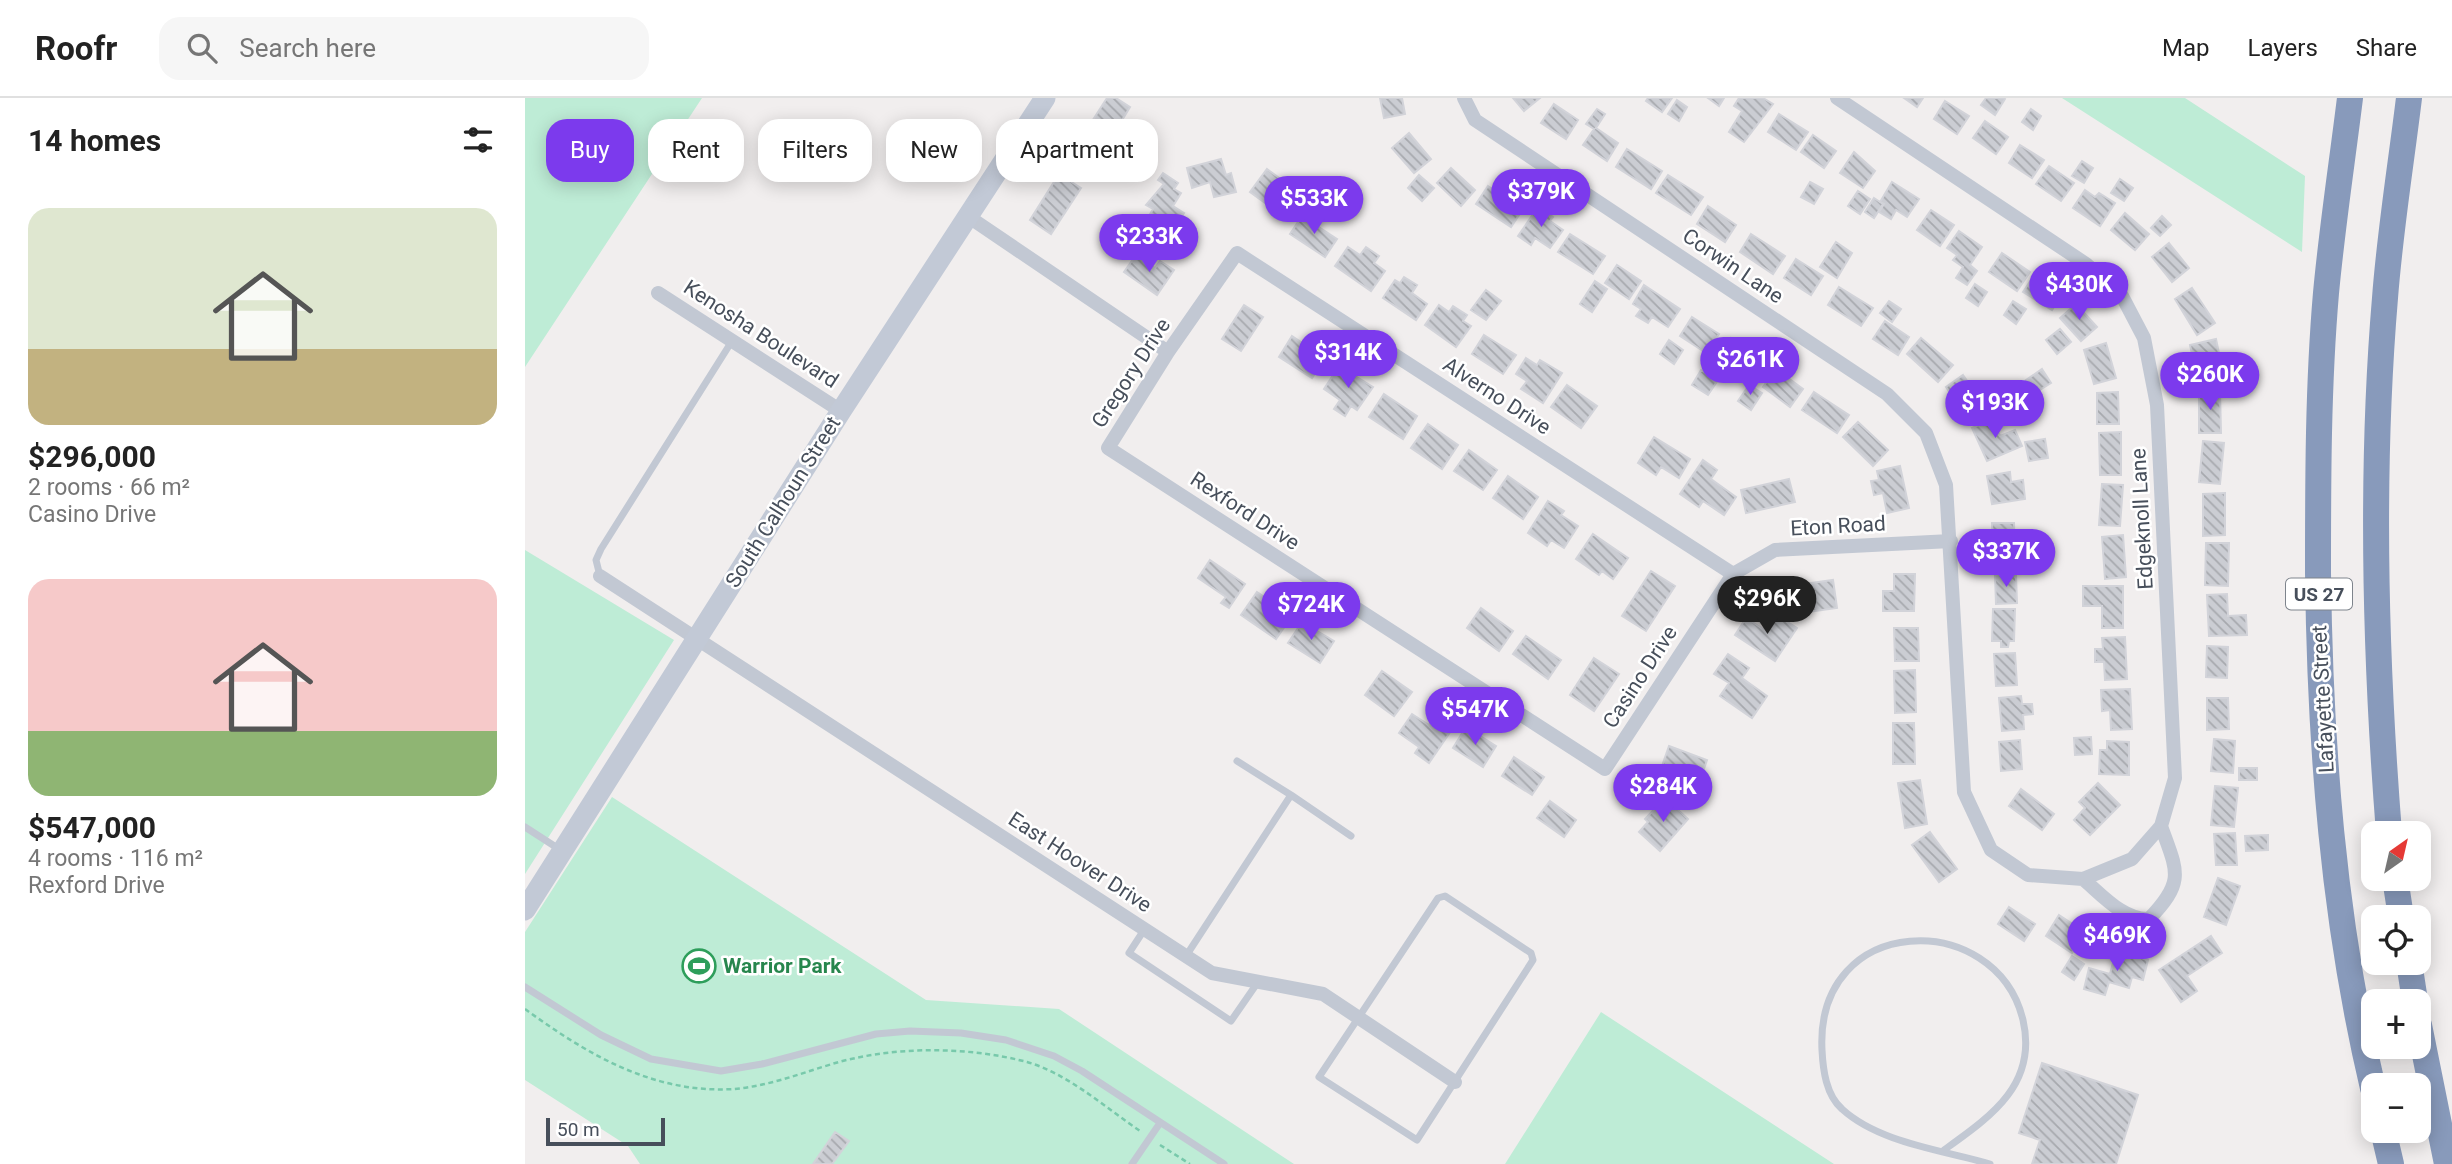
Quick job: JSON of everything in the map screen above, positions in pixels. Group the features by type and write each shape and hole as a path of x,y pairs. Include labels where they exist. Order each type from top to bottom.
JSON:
{"highway":[{"name":"Lafayette Street","path":"2350,98 2326,292 2318,455 2320,696 2332,853 2361,1039 2369,1073"},
{"name":"US 27","path":"2388,821 2378,693 2377,457 2385,297 2409,98"},
{"path":"2426,1059 2447,1164"},
{"path":"2386,1143 2391,1164"}],"street":[{"name":"South Calhoun Street","path":"525,910 841,411 1045,98"},
{"name":"Corwin Lane","path":"1464,98 1475,120 1887,394 1926,433 1946,485 1963,792 1991,850 2028,875 2083,879"},
{"name":"Edgeknoll Lane","path":"1842,99 2086,264 2122,296 2144,338 2157,405 2175,778 2161,826 2132,859 2083,879"},
{"path":"967,215 1168,352"},
{"name":"Gregory Drive","path":"1108,448 1168,352 1237,253"},
{"name":"Alverno Drive","path":"1237,253 1734,574"},
{"name":"Kenosha Boulevard","path":"658,293 841,411"},
{"name":"Rexford Drive","path":"1108,448 1605,769"},
{"name":"Eton Road","path":"1734,574 1775,550 1951,541"},
{"name":"Casino Drive","path":"1605,769 1734,574"},
{"name":"East Hoover Drive","path":"600,576 1212,973 1323,994 1455,1082"},
{"path":"2083,879 2127,914 2140,919 2150,919 2170,898 2177,870 2161,826"}],"lane":[{"path":"600,576 596,560 601,549 732,341"},
{"path":"1237,761 1351,836"},
{"path":"1186,956 1291,796"},
{"path":"525,827 563,851"},
{"path":"1445,896 1531,953 1533,960 1417,1140 1319,1077 1357,1018 1438,898 1445,896"},
{"path":"1145,929 1129,953 1231,1021 1259,982"},
{"path":"1944,1150 1995,1114 2021,1076 2028,1042 2018,999 1993,969 1971,953 1942,945 1906,940 1875,948 1847,969 1829,1000 1821,1033 1823,1075 1840,1107 1863,1124 1887,1135 1990,1164"},
{"path":"525,987 601,1035 652,1059 721,1071 762,1064 876,1034 910,1031 961,1032 1006,1040 1054,1056 1073,1066 1224,1164"},
{"path":"1132,1164 1160,1123"}],"path":[{"path":"525,1009 601,1060 637,1074 689,1085 732,1089 769,1083 833,1064 919,1051 1029,1063 1064,1080 1190,1164"}],"green space":[{"path":"525,98 702,98 688,119 648,119 648,180 525,367"},
{"path":"2062,98 2185,98 2305,176 2302,252"},
{"path":"525,550 674,640 525,874"},
{"name":"Warrior Park","path":"612,797 926,1000 1059,1009 1294,1164 640,1164 628,1146 525,1080 525,932"},
{"path":"1601,1012 1834,1164 1505,1164"}],"building":[{"path":"1107,98 1116,98 1130,107 1123,119 1094,119"},
{"path":"1380,98 1402,98 1405,114 1384,118"},
{"path":"1513,98 1540,98 1524,111"},
{"path":"1648,98 1672,98 1662,112 1646,101"},
{"path":"1708,98 1724,98 1719,106"},
{"path":"1739,98 1763,98 1773,104 1744,142 1729,132 1742,111 1734,106"},
{"path":"1904,98 1923,98 1917,107"},
{"path":"1986,98 2005,99 1995,115 1981,105"},
{"path":"1677,100 1687,107 1679,121 1668,114"},
{"path":"1945,101 1969,116 1957,134 1934,119"},
{"path":"1554,104 1578,120 1566,139 1541,123"},
{"path":"1597,109 1605,114 1596,128 1618,143 1607,161 1583,145 1594,129 1586,124"},
{"path":"2031,109 2041,116 2033,130 2022,122"},
{"path":"1779,114 1808,132 1796,150 1768,132"},
{"path":"1985,121 2008,137 1996,154 1973,138"},
{"path":"1409,133 1431,159 1414,173 1392,148"},
{"path":"1813,135 1836,151 1824,168 1801,152"},
{"path":"2020,145 2044,160 2032,178 2009,163"},
{"path":"1627,149 1662,171 1651,189 1616,167"},
{"path":"1854,152 1875,171 1863,188 1840,173"},
{"path":"1221,159 1226,175 1231,173 1236,192 1214,197 1210,182 1192,188 1187,168"},
{"path":"2082,161 2093,168 2084,183 2072,176"},
{"path":"2049,166 2074,183 2061,201 2036,184"},
{"path":"1451,168 1475,190 1461,206 1437,183"},
{"path":"1267,169 1282,180 1279,185 1293,195 1280,214 1250,192"},
{"path":"1163,173 1178,183 1174,189 1181,193 1173,206 1184,213 1168,236 1146,221 1153,209 1146,205 1164,184 1158,180"},
{"path":"1419,175 1434,188 1422,201 1408,188"},
{"path":"1668,175 1703,197 1691,215 1656,193"},
{"path":"2120,179 2133,188 2124,201 2111,193"},
{"path":"1054,182 1072,182 1081,188 1051,234 1030,220"},
{"path":"1810,182 1823,189 1814,204 1801,197"},
{"path":"1892,182 1919,199 1907,217 1896,210 1891,219 1879,212 1884,204 1880,202"},
{"path":"1488,186 1523,209 1511,227 1476,204"},
{"path":"2085,190 2095,197 2099,193 2115,203 2100,226 2073,208"},
{"path":"1858,191 1870,199 1860,214 1848,206"},
{"path":"1874,198 1883,204 1874,218 1865,212"},
{"path":"1708,206 1736,225 1725,242 1697,224"},
{"path":"1538,207 1553,217 1550,221 1563,230 1550,248 1535,238 1531,245 1518,236"},
{"path":"1931,210 1954,225 1940,246 1917,230"},
{"path":"2125,213 2149,234 2135,250 2111,230"},
{"path":"1302,216 1337,239 1325,257 1290,234"},
{"path":"2162,216 2171,225 2160,236 2151,228"},
{"path":"1959,231 1982,247 1970,265 1977,271 1967,285 1956,278 1963,267 1953,260 1957,255 1947,248"},
{"path":"1570,234 1605,256 1593,274 1558,252"},
{"path":"1751,234 1785,256 1773,274 1740,252"},
{"path":"1836,242 1852,253 1837,278 1820,267"},
{"path":"2169,243 2189,268 2172,282 2152,257"},
{"path":"1348,247 1360,255 1366,247 1379,256 1374,263 1385,271 1371,291 1335,266"},
{"path":"2002,253 2030,272 2017,291 1989,272"},
{"path":"1136,255 1155,268 1160,261 1174,270 1157,295 1124,272"},
{"path":"1796,259 1823,276 1811,295 1784,278"},
{"path":"1617,265 1641,281 1629,299 1605,283"},
{"path":"2035,274 2063,292 2052,310 2023,292"},
{"path":"1404,277 1417,285 1412,293 1427,304 1416,320 1383,298 1395,280 1400,283"},
{"path":"1595,281 1607,289 1592,312 1580,304"},
{"path":"1975,284 1987,292 1978,306 1966,298"},
{"path":"1644,285 1680,309 1668,327 1652,317 1648,323 1636,316 1641,309 1633,304"},
{"path":"1839,287 1873,308 1861,326 1828,305"},
{"path":"2192,288 2215,323 2197,335 2175,299"},
{"path":"1486,290 1501,301 1486,320 1471,310"},
{"path":"1889,301 1901,309 1892,322 1880,313"},
{"path":"2013,301 2026,309 2016,324 2004,315"},
{"path":"2076,304 2097,327 2081,341 2060,318"},
{"path":"1244,305 1263,317 1241,351 1222,339"},
{"path":"1439,305 1449,312 1453,306 1467,315 1463,321 1471,326 1456,347 1425,325"},
{"path":"1692,317 1719,334 1706,353 1680,336"},
{"path":"1885,321 1909,337 1898,355 1873,339"},
{"path":"2060,329 2071,342 2057,354 2046,340"},
{"path":"1484,335 1516,355 1503,374 1472,354"},
{"path":"1292,336 1325,358 1312,378 1279,357"},
{"path":"1731,338 1761,359 1749,376 1719,356"},
{"path":"1921,338 1953,365 1938,382 1907,354"},
{"path":"2216,339 2223,372 2197,377 2190,345"},
{"path":"1669,340 1683,350 1674,364 1660,354"},
{"path":"2106,343 2116,378 2094,384 2084,350"},
{"path":"1526,358 1537,365 1540,360 1562,373 1543,403 1521,389 1527,381 1516,374"},
{"path":"1339,366 1373,387 1357,410 1351,406 1345,416 1334,409 1340,400 1324,389"},
{"path":"1776,369 1803,389 1790,407 1763,387"},
{"path":"2042,369 2051,383 2035,393 2026,380"},
{"path":"1701,370 1718,380 1708,395 1692,385"},
{"path":"1963,375 1980,399 1963,412 1946,387"},
{"path":"1567,385 1597,406 1581,428 1551,407"},
{"path":"1749,385 1762,393 1751,410 1738,401"},
{"path":"1997,386 2007,401 1992,411 1982,396"},
{"path":"2199,391 2220,391 2221,433 2199,433"},
{"path":"1814,392 1849,415 1837,433 1802,410"},
{"path":"2118,392 2119,424 2097,424 2097,393"},
{"path":"1384,394 1417,416 1403,439 1369,417"},
{"path":"1992,419 2000,436 2015,430 2022,446 1987,461 1972,428"},
{"path":"1858,422 1888,450 1873,466 1843,437"},
{"path":"1428,424 1458,445 1442,469 1411,448"},
{"path":"2121,432 2121,475 2100,475 2099,433"},
{"path":"1654,437 1690,459 1679,478 1661,467 1656,475 1638,463"},
{"path":"2045,439 2048,458 2029,461 2025,442"},
{"path":"2203,441 2224,443 2220,484 2199,482"},
{"path":"1469,450 1497,470 1483,490 1454,471"},
{"path":"1703,460 1717,470 1711,479 1736,497 1724,515 1703,501 1699,507 1680,494"},
{"path":"1900,466 1909,508 1887,513 1883,493 1874,495 1871,481 1879,480 1877,471"},
{"path":"2010,472 2011,482 2023,480 2025,499 1992,504 1987,476"},
{"path":"1508,476 1538,497 1523,519 1493,498"},
{"path":"1789,479 1795,502 1746,513 1741,490"},
{"path":"2102,484 2123,485 2120,526 2099,525"},
{"path":"2225,493 2225,535 2203,536 2203,494"},
{"path":"1548,501 1564,511 1561,515 1578,526 1564,548 1551,540 1547,546 1528,533"},
{"path":"1992,523 2014,523 2015,554 1993,555"},
{"path":"1593,534 1628,558 1613,579 1602,571 1599,575 1576,559"},
{"path":"2123,535 2126,577 2105,579 2102,537"},
{"path":"2206,543 2229,543 2228,586 2205,585"},
{"path":"1210,560 1245,584 1229,608 1221,603 1226,597 1198,578"},
{"path":"1651,571 1675,586 1646,631 1622,616"},
{"path":"1894,574 1915,574 1914,611 1883,611 1883,591 1894,591"},
{"path":"1995,575 2016,575 2017,603 1996,604"},
{"path":"1833,580 1837,608 1793,614 1789,586"},
{"path":"2083,586 2123,586 2123,628 2102,628 2102,606 2083,606"},
{"path":"1257,592 1292,616 1276,639 1241,615"},
{"path":"2227,594 2228,616 2246,615 2247,635 2209,636 2207,595"},
{"path":"1481,608 1513,631 1499,651 1467,628"},
{"path":"1993,609 2015,609 2014,641 2009,641 2008,647 2001,647 2001,641 1992,641"},
{"path":"1775,614 1797,628 1775,661 1735,635 1746,618 1765,630"},
{"path":"1302,622 1334,641 1320,663 1288,643"},
{"path":"1894,628 1918,628 1919,661 1895,661"},
{"path":"1526,636 1561,660 1548,679 1513,654"},
{"path":"2125,637 2127,679 2105,680 2104,662 2095,662 2095,649 2103,649 2102,638"},
{"path":"2207,646 2228,647 2227,678 2206,677"},
{"path":"2015,653 2017,685 1996,686 1994,654"},
{"path":"1728,654 1749,668 1742,678 1767,696 1752,718 1720,696 1729,683 1714,674"},
{"path":"1594,658 1619,674 1594,711 1570,695"},
{"path":"1915,670 1916,712 1895,713 1894,671"},
{"path":"1382,671 1412,692 1394,716 1365,695"},
{"path":"2130,689 2132,729 2111,730 2110,710 2102,711 2101,690"},
{"path":"2021,696 2022,704 2032,704 2033,714 2023,715 2024,729 2002,731 1999,698"},
{"path":"2207,698 2228,698 2229,729 2207,730"},
{"path":"1439,710 1457,722 1429,763 1415,753 1419,747 1399,733 1412,714 1429,725"},
{"path":"1893,723 1914,723 1915,764 1893,764"},
{"path":"1466,727 1496,746 1483,767 1453,748"},
{"path":"2091,737 2092,754 2075,755 2074,738"},
{"path":"2214,739 2235,741 2233,773 2211,771"},
{"path":"2020,740 2022,769 2001,771 1999,742"},
{"path":"2107,741 2129,742 2129,775 2099,774 2100,750 2107,750"},
{"path":"1669,746 1707,760 1694,798 1670,789 1677,771 1662,766"},
{"path":"1514,757 1544,777 1532,795 1502,776"},
{"path":"2239,768 2257,768 2257,780 2239,780"},
{"path":"1920,780 1927,824 1905,828 1898,783"},
{"path":"2098,783 2120,805 2090,835 2074,820 2085,808 2079,802"},
{"path":"2215,786 2238,788 2234,827 2211,825"},
{"path":"2021,789 2054,814 2042,830 2009,806"},
{"path":"1665,798 1688,819 1660,851 1639,832 1648,822 1645,819"},
{"path":"1550,801 1576,820 1564,837 1537,818"},
{"path":"1930,832 1957,869 1939,882 1912,845"},
{"path":"2235,833 2237,865 2216,865 2214,834"},
{"path":"2268,835 2268,850 2246,851 2245,836"},
{"path":"2218,878 2240,886 2226,925 2204,917"},
{"path":"2009,907 2035,924 2024,941 1998,924"},
{"path":"2059,915 2085,932 2072,953 2046,936"},
{"path":"2211,936 2222,953 2187,976 2197,991 2181,1002 2159,970"},
{"path":"2116,951 2148,960 2143,980 2132,977 2129,988 2109,982 2105,995 2084,989 2089,968 2110,974"},
{"path":"2072,956 2084,964 2074,980 2062,972"},
{"path":"2042,1063 2138,1095 2116,1164 2032,1164 2040,1140 2019,1133"},
{"path":"835,1132 849,1141 832,1164 813,1164"}],"place":[{"name":"Warrior Park","path":"699,966"}]}
